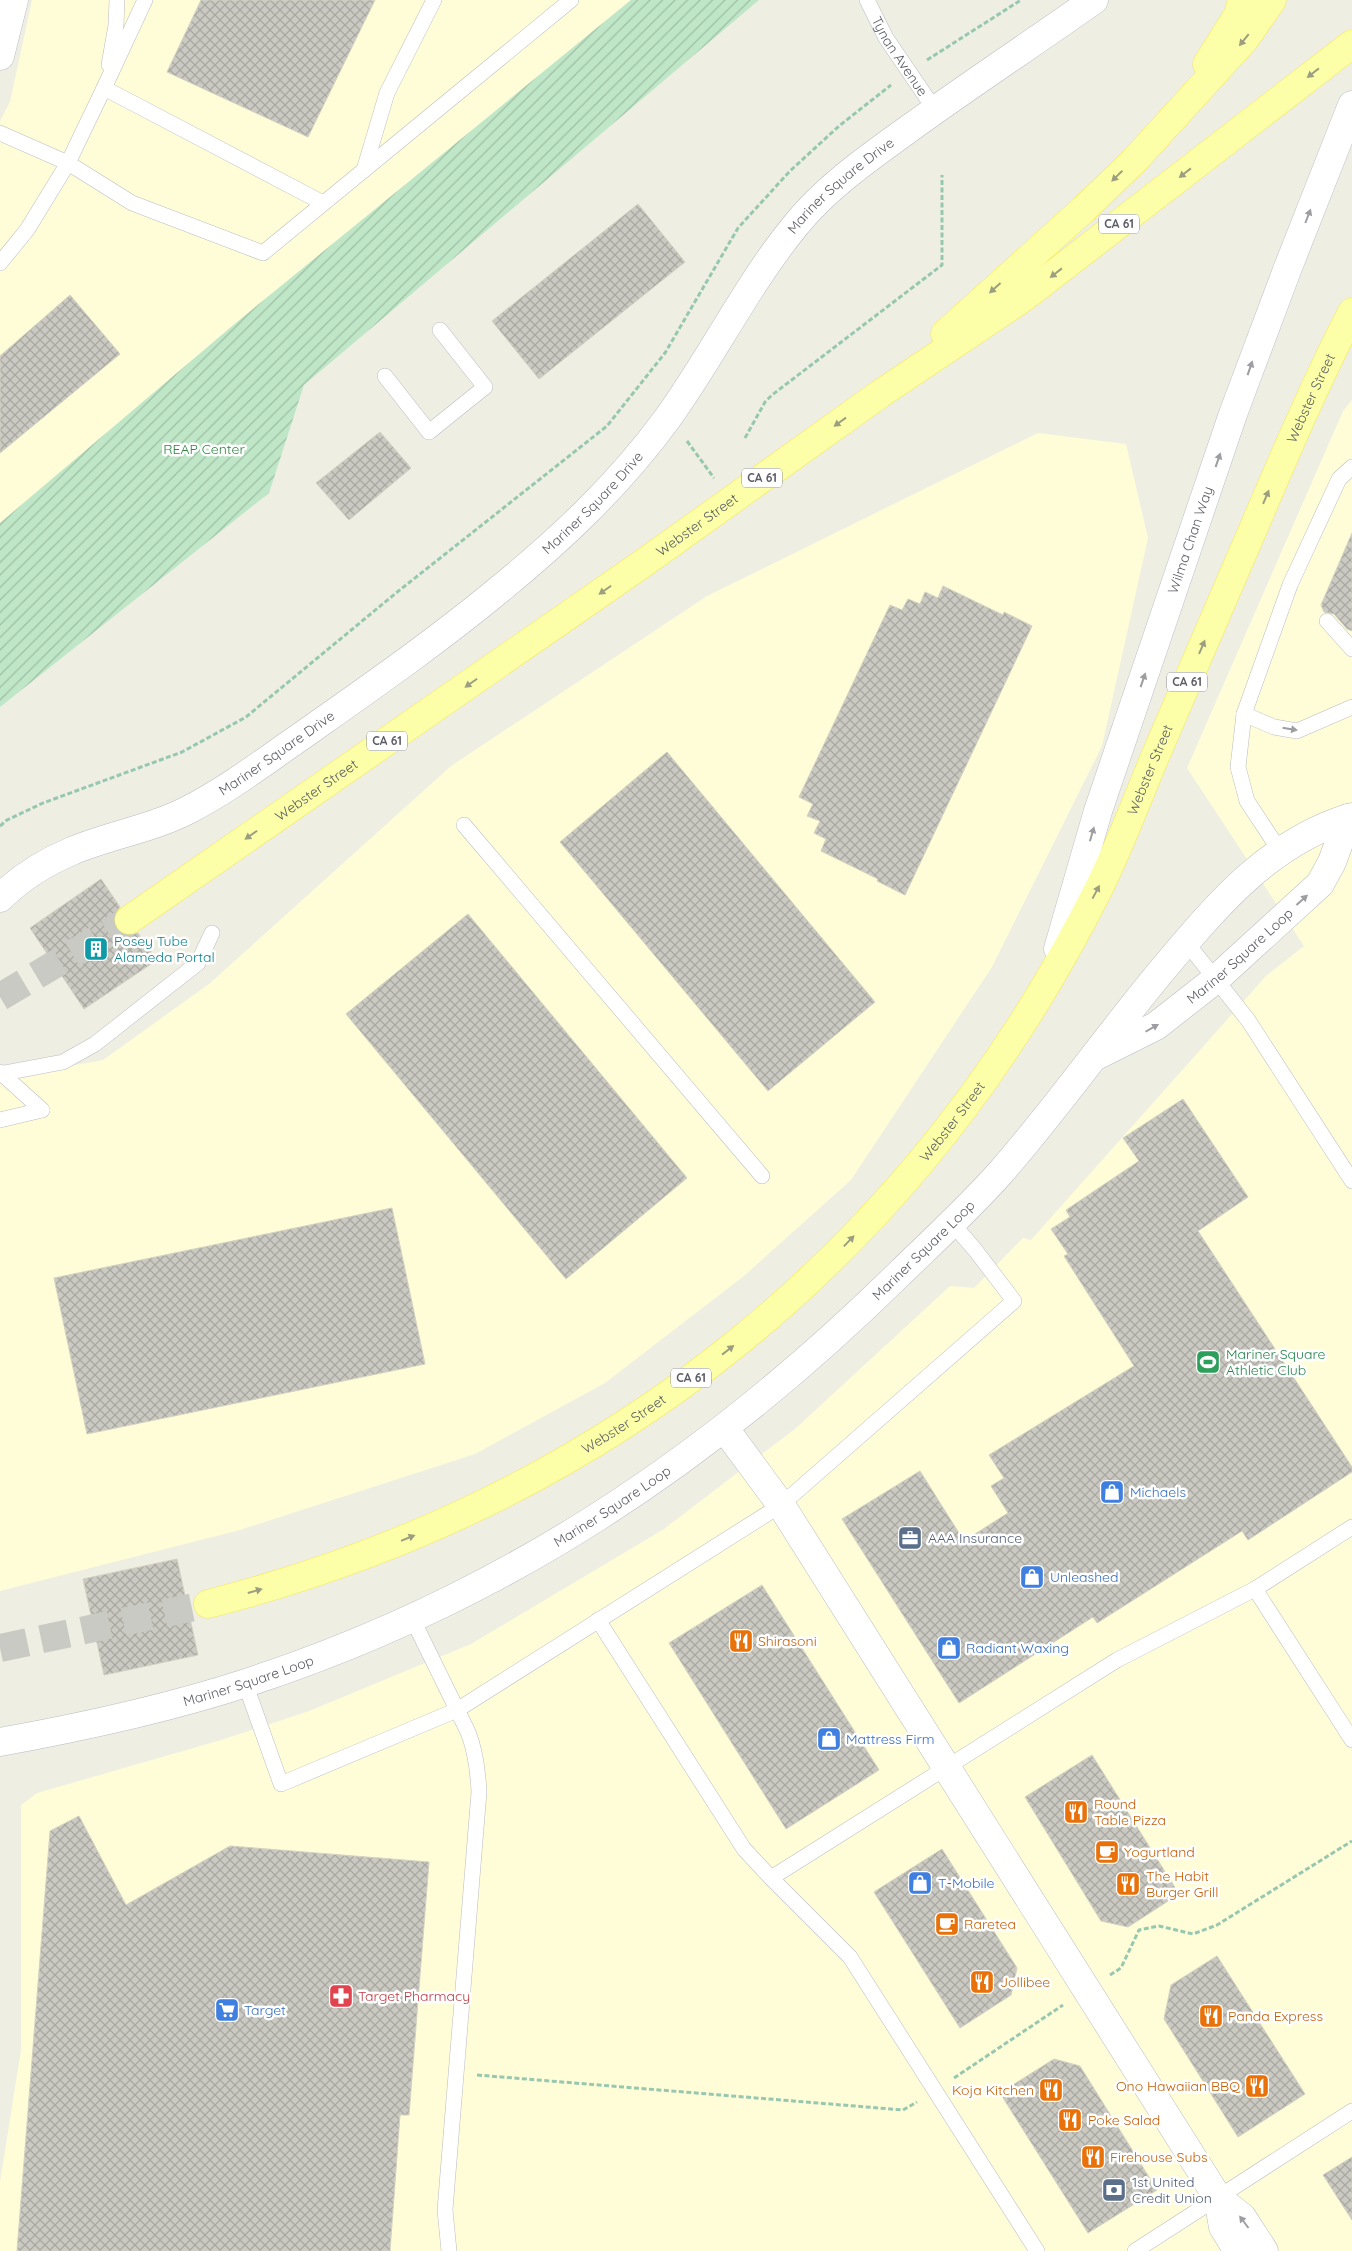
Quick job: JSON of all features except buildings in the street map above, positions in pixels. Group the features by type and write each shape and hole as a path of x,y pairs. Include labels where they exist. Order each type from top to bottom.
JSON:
{"main road":[{"path":"1175,116 1238,15 1242,0"},
{"path":"880,394 1084,209 1134,160 1246,39 1272,0"},
{"name":"Webster Street","path":"129,920 731,501 880,394 1023,298 1352,44"},
{"name":"Webster Street","path":"208,1604 261,1590 334,1566 457,1517 574,1456 692,1378 785,1302 848,1243 882,1207 958,1115 996,1064 1049,982 1101,883 1318,379 1352,312"},
{"path":"1318,379 1352,340"}],"street":[{"path":"0,56 14,0"},
{"name":"Mariner Square Drive","path":"0,898 11,886 41,866 74,850 149,827 185,812 217,794 452,629 578,522 644,450 669,417 758,277 796,224 830,190 868,158 1094,0"},
{"name":"Wilma Chan Way","path":"1049,982 1098,811 1234,414 1280,286 1352,105"},
{"name":"Mariner Square Loop","path":"0,1742 78,1728 130,1715 246,1683 307,1662 412,1618 470,1590 581,1529 634,1495 725,1429 824,1347 952,1223 999,1174 1216,906 1247,876 1280,851 1313,832 1350,818"},
{"name":"Mariner Square Loop","path":"1093,1058 1156,1026 1216,979 1320,884 1332,862 1350,818"},
{"path":"725,1429 781,1505 1218,2198 1242,2217 1264,2251"},
{"path":"1218,2198 1223,2227 1238,2251"}],"lane":[{"path":"104,88 116,25 117,0"},
{"path":"0,262 27,230 68,163 145,0"},
{"path":"364,170 387,93 434,0"},
{"path":"0,133 68,163 132,203 263,253 571,0"},
{"name":"Tynan Avenue","path":"867,0 886,38 935,110"},
{"path":"104,88 323,204"},
{"path":"385,376 430,432 485,387 440,330"},
{"path":"1280,851 1247,801 1238,767 1244,714 1290,585 1339,479 1352,467"},
{"path":"1327,621 1352,649"},
{"path":"1343,628 1352,641"},
{"path":"1244,714 1274,726 1298,731 1352,707"},
{"path":"464,825 762,1176"},
{"path":"0,1074 63,1062 95,1044 198,963 212,933"},
{"path":"1186,942 1248,1020 1352,1181"},
{"path":"0,1074 42,1110 0,1120"},
{"path":"246,1683 281,1784 457,1710 781,1505 1014,1301 952,1223"},
{"path":"771,1878 1117,1660 1255,1589 1352,1527"},
{"path":"1255,1589 1352,1740"},
{"path":"412,1618 475,1751 479,1792 445,2210 449,2251"},
{"path":"598,1620 744,1849 844,1949 1037,2251"},
{"path":"1135,2251 1352,2112"}],"path":[{"path":"0,826 7,820 43,803 182,752 246,717 404,587 608,426 665,353 738,228 804,158 839,126 909,71 1021,0"},
{"path":"745,438 765,402 772,395 942,265 942,175"},
{"path":"669,417 731,501"},
{"path":"456,2073 903,2110 935,2091 1086,1989 1121,1968 1139,1930 1159,1926 1193,1934 1217,1925 1352,1841"}],"shaded area":[{"path":"32,0 631,0 237,322 0,523 0,121 10,102"},
{"path":"1352,400 1352,2251 0,2251 0,2182 21,2050 21,1805 37,1793 221,1740 309,1711 471,1644 664,1529 796,1428 950,1286 974,1288 1023,1238 1031,1240 1266,976 1304,946 1187,768 1343,411"},
{"path":"1038,433 1126,444 1148,538 1102,746 992,967 851,1180 744,1276 605,1383 475,1454 240,1530 0,1591 0,1076 13,1076 103,1060 209,984 451,766 707,596"}],"green space":[{"name":"REAP Center","path":"631,0 759,0 304,385 269,493 0,707 0,523 237,322"}],"tunnel":[{"path":"0,997 129,920"},
{"path":"0,1648 208,1604"}],"place":[{"name":"Posey Tube Alameda Portal","path":"96,949"},
{"name":"Mariner Square Athletic Club","path":"1208,1362"},
{"name":"Michaels","path":"1112,1492"},
{"name":"AAA Insurance","path":"910,1538"},
{"name":"Unleashed","path":"1032,1577"},
{"name":"Shirasoni","path":"741,1641"},
{"name":"Radiant Waxing","path":"949,1648"},
{"name":"Mattress Firm","path":"829,1739"},
{"name":"Round Table Pizza","path":"1076,1812"},
{"name":"Yogurtland","path":"1107,1852"},
{"name":"T-Mobile","path":"920,1883"},
{"name":"The Habit Burger Grill","path":"1128,1884"},
{"name":"Raretea","path":"947,1924"},
{"name":"Jollibee","path":"982,1982"},
{"name":"Target Pharmacy","path":"341,1996"},
{"name":"Target","path":"227,2010"},
{"name":"Panda Express","path":"1211,2016"},
{"name":"Ono Hawaiian BBQ","path":"1257,2086"},
{"name":"Koja Kitchen","path":"1051,2090"},
{"name":"Poke Salad","path":"1070,2120"},
{"name":"Firehouse Subs","path":"1093,2157"},
{"name":"1st United Credit Union","path":"1114,2190"}]}
